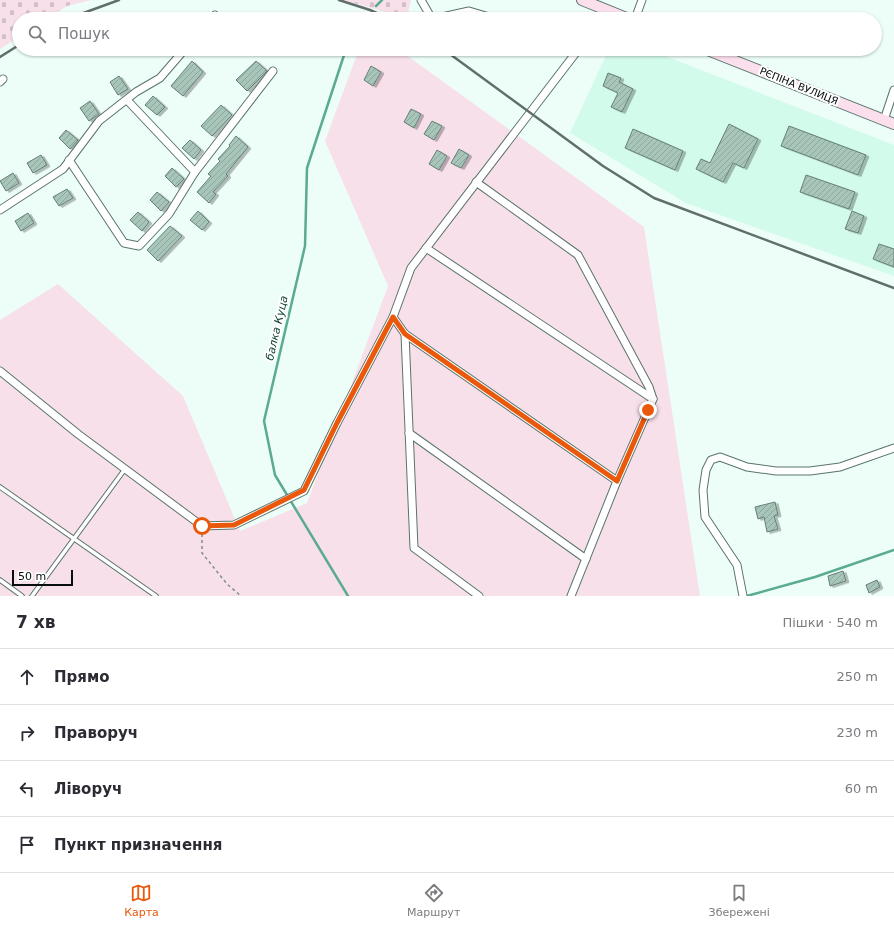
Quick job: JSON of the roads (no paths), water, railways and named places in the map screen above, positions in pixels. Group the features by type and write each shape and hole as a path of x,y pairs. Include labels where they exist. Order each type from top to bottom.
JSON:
{"street":[{"path":"421,0 429,12"},
{"path":"582,0 612,12"},
{"path":"638,12 642,0"},
{"path":"0,210 63,169 99,121 160,78 180,56"},
{"path":"0,371 78,434 202,526 234,525 304,490 337,423 393,317 411,268 573,56"},
{"name":"РЄПІНА ВУЛИЦЯ","path":"723,56 894,124"},
{"path":"69,160 124,243 139,246 169,214 195,172 273,71"},
{"path":"884,120 894,90"},
{"path":"127,100 195,172"},
{"path":"476,182 578,255 649,387 653,400 617,481 570,596"},
{"path":"426,248 653,400"},
{"path":"393,317 405,334 617,481"},
{"path":"405,334 414,548 479,596"},
{"path":"409,433 586,559"},
{"path":"743,594 737,565 706,517 703,490 706,470 711,460 720,457 748,467 776,471 810,471 840,467 894,448"}],"lane":[{"path":"32,596 125,469"},
{"path":"0,487 156,596"},
{"path":"0,580 22,596"}],"waterway":[{"name":"балка Куца","path":"376,6 382,0"},
{"name":"балка Куца","path":"344,56 307,168 305,246 264,421 275,475 348,596"},
{"path":"747,596 815,577 894,550"}],"railway":[{"path":"86,12 119,0"},
{"path":"339,0 374,12"},
{"path":"0,57 12,49"},
{"path":"453,56 603,166 654,198 894,288"}]}
